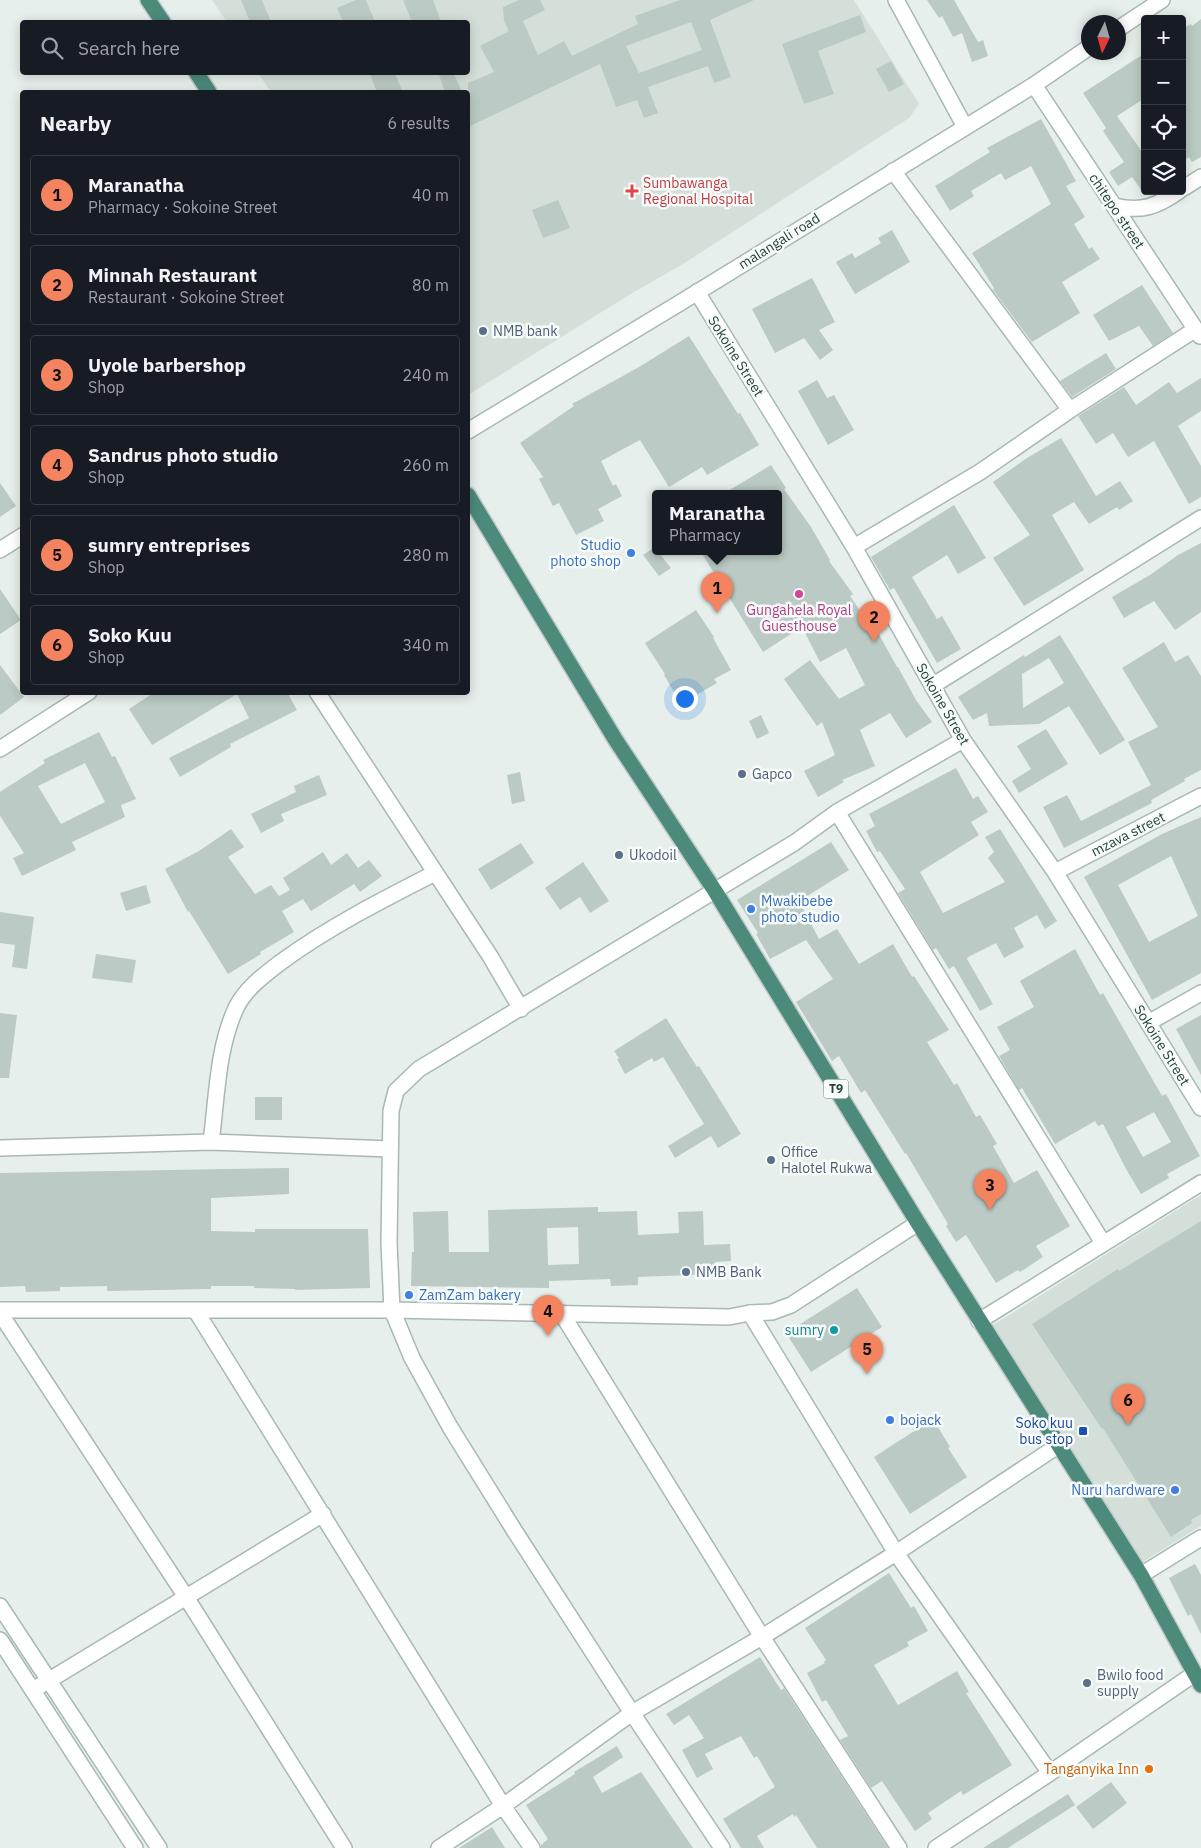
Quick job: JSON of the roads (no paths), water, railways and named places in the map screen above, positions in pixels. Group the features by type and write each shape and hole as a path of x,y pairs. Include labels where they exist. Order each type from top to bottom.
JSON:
{"highway":[{"path":"148,0 162,20"},
{"path":"198,75 208,90"},
{"name":"T9","path":"470,499 615,739 715,891 979,1321 1141,1575 1198,1679"}],"street":[{"path":"896,0 965,127"},
{"path":"1126,24 1162,0"},
{"name":"malangali road","path":"470,430 1034,85 1081,53"},
{"name":"chitepo street","path":"1034,85 1198,333"},
{"path":"893,171 1070,410"},
{"path":"1186,186 1201,176"},
{"path":"1114,206 1131,210 1149,208 1172,195"},
{"name":"Sokoine Street","path":"697,292 854,547 963,740 1054,872 1201,1108"},
{"path":"854,547 980,472 1070,410 1198,333"},
{"path":"932,686 1201,518"},
{"path":"0,550 20,537"},
{"path":"0,749 84,695"},
{"path":"318,695 490,956 521,1009"},
{"path":"722,1848 632,1714 450,1427 412,1358 392,1310 388,1243 391,1111 396,1091 420,1069 794,843 837,812 963,740"},
{"name":"mzava street","path":"1054,872 1201,796"},
{"path":"837,812 1103,1243"},
{"path":"211,1142 223,1046 236,1008 247,991 301,947 359,912 435,873"},
{"path":"1148,1023 1201,993"},
{"path":"0,1148 211,1142 390,1149"},
{"path":"979,1321 1201,1183"},
{"path":"0,1311 392,1310 728,1317 772,1312 792,1305 918,1223"},
{"path":"0,1311 186,1597 344,1848"},
{"path":"196,1311 503,1806 532,1848"},
{"path":"750,1313 896,1553 1050,1773"},
{"path":"562,1314 762,1638 900,1848"},
{"path":"438,1848 503,1806 632,1714 762,1638 896,1553 1059,1445"},
{"path":"33,1690 322,1514"},
{"path":"1141,1575 1201,1538"},
{"path":"0,1606 159,1848"},
{"path":"0,1640 134,1848"},
{"path":"936,1848 1198,1679"}],"place":[{"name":"Sumbawanga Regional Hospital","path":"632,191"},
{"name":"NMB bank","path":"483,331"},
{"name":"Studio photo shop","path":"631,553"},
{"name":"Gungahela Royal Guesthouse","path":"799,594"},
{"name":"Maranatha","path":"717,613"},
{"name":"Minnah Restaurant","path":"874,642"},
{"name":"Gapco","path":"742,774"},
{"name":"Ukodoil","path":"619,855"},
{"name":"Mwakibebe photo studio","path":"751,909"},
{"name":"Office Halotel Rukwa","path":"771,1160"},
{"name":"Uyole barbershop","path":"990,1210"},
{"name":"NMB Bank","path":"686,1272"},
{"name":"ZamZam bakery","path":"409,1295"},
{"name":"sumry","path":"834,1330"},
{"name":"Sandrus photo studio","path":"548,1336"},
{"name":"sumry entreprises","path":"867,1374"},
{"name":"bojack","path":"890,1420"},
{"name":"Soko Kuu","path":"1128,1425"},
{"name":"Soko kuu bus stop","path":"1083,1431"},
{"name":"Nuru hardware","path":"1175,1490"},
{"name":"Bwilo food supply","path":"1087,1683"},
{"name":"Tanganyika Inn","path":"1149,1769"}]}
